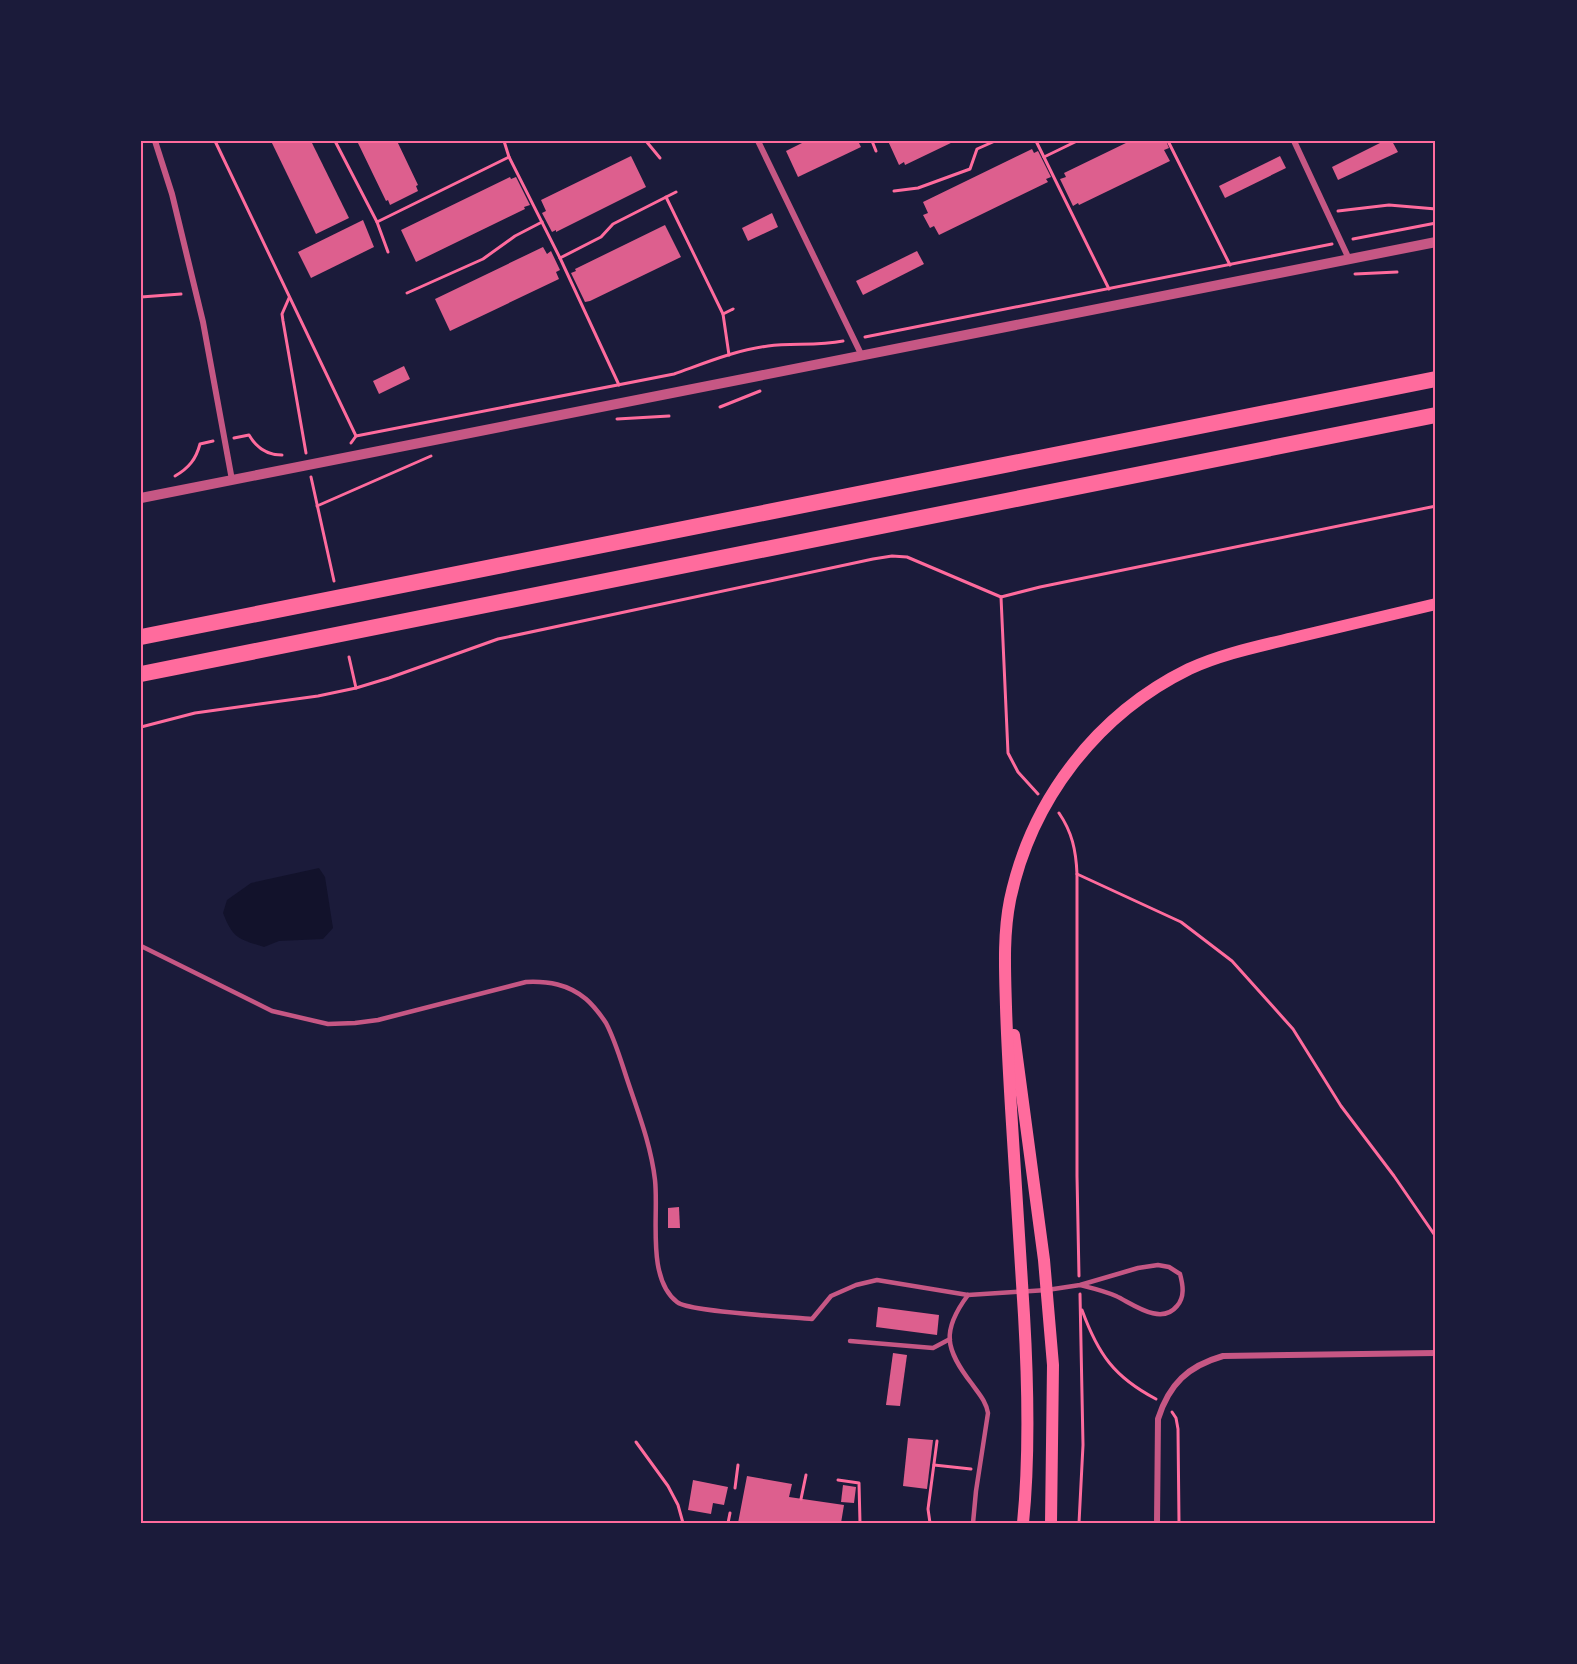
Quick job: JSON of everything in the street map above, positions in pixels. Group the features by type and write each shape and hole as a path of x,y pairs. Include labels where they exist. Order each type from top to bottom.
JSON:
{"highway":[{"path":"141,637 1436,379"},
{"path":"141,674 1436,415"}],"main road":[{"path":"1023,1523 1028,1443 1027,1367 1009,1080 1005,961 1010,901 1024,854 1053,792 1085,748 1131,705 1190,669 1230,653 1436,604"},
{"path":"1005,961 1047,1290 1053,1365 1051,1523"}],"street":[{"path":"155,141 172,194 203,322 232,480"},
{"path":"758,141 862,356"},
{"path":"1294,141 1349,259"},
{"path":"141,498 1436,242"},
{"path":"1157,1523 1158,1419 1163,1403 1184,1375 1198,1365 1223,1356 1436,1353"}],"lane":[{"path":"141,946 272,1011 328,1024 378,1020 526,982 550,982 572,989 597,1010 607,1025 617,1049 652,1161 658,1264 662,1281 667,1293 679,1304 702,1309 813,1319 831,1296 856,1285 877,1280 968,1295 1047,1290 1080,1285 1138,1268 1158,1265 1169,1267 1180,1274 1183,1284 1180,1303 1175,1309 1155,1314 1115,1296 1080,1285"},
{"path":"968,1295 955,1313 950,1326 950,1339 952,1353 959,1367 987,1404 988,1413 973,1523"},
{"path":"850,1341 933,1348 950,1339"}],"path":[{"path":"215,141 356,436 674,374 729,355 768,346 830,344 1436,223"},
{"path":"334,141 377,222 388,252"},
{"path":"504,141 509,157 560,258 619,385"},
{"path":"646,141 660,158"},
{"path":"872,141 876,151"},
{"path":"894,191 918,188 970,169 977,149 995,141"},
{"path":"1036,141 1109,289"},
{"path":"1044,157 1077,141"},
{"path":"1168,141 1230,265"},
{"path":"377,222 509,157"},
{"path":"560,258 601,237 613,224 676,192"},
{"path":"666,197 723,314 729,355"},
{"path":"1327,212 1389,205 1436,209"},
{"path":"407,292 483,259 515,236 542,222"},
{"path":"141,297 181,294"},
{"path":"289,297 282,314 282,321 308,461"},
{"path":"723,314 733,309"},
{"path":"608,420 669,416"},
{"path":"317,506 436,453"},
{"path":"310,472 334,581"},
{"path":"141,727 195,713 318,696 356,688 498,639 892,556 907,557 922,562 1001,597 1040,587 1436,506"},
{"path":"1001,597 1008,753 1018,772 1045,801"},
{"path":"349,657 356,688"},
{"path":"1052,807 1060,813 1070,831 1075,848 1077,874 1077,1176 1083,1445 1079,1523"},
{"path":"1077,874 1181,922 1232,961 1293,1029 1341,1106 1394,1176 1436,1237"},
{"path":"1080,1306 1097,1346 1120,1377 1133,1387 1163,1403 1176,1418 1179,1523"},
{"path":"930,1523 928,1509 937,1441"},
{"path":"636,1442 668,1486 678,1505 683,1523"},
{"path":"735,1488 738,1465"},
{"path":"934,1465 979,1470"},
{"path":"801,1499 806,1475"},
{"path":"838,1480 859,1483 860,1523"},
{"path":"728,1523 730,1513"}],"shaded area":[{"path":"319,868 325,877 333,928 323,939 279,941 264,947 243,940 230,928 223,913 227,900 251,883"}],"building":[{"path":"271,141 311,141 349,218 316,234"},
{"path":"357,141 397,141 418,185 416,186 418,191 390,205"},
{"path":"806,141 858,141 861,147 798,177 786,151"},
{"path":"888,141 955,141 905,165 904,162 899,165"},
{"path":"1130,141 1166,141 1169,148 1164,150 1170,161 1073,206 1060,179 1066,177 1064,173"},
{"path":"1384,141 1392,141 1398,152 1338,180 1332,167"},
{"path":"1032,149 1034,153 1038,151 1051,177 1046,179 1048,182 939,235 934,226 930,228 923,215 928,213 923,202"},
{"path":"631,156 646,187 552,232 542,213 546,211 541,200"},
{"path":"1280,156 1286,168 1225,198 1219,186"},
{"path":"510,177 511,179 516,177 530,205 416,262 401,230"},
{"path":"772,213 778,227 748,241 742,228"},
{"path":"363,220 374,247 311,278 298,252"},
{"path":"665,225 681,257 585,302 571,273 576,271 575,269"},
{"path":"543,247 547,254 551,251 560,270 556,272 559,279 450,331 435,299"},
{"path":"917,251 924,264 863,295 856,281"},
{"path":"404,366 410,379 379,394 373,381"},
{"path":"679,1207 680,1228 668,1228 668,1208"},
{"path":"878,1307 939,1315 937,1335 876,1327"},
{"path":"893,1353 907,1355 900,1406 886,1405"},
{"path":"908,1438 933,1440 927,1489 903,1486"},
{"path":"747,1476 792,1484 789,1497 844,1505 841,1523 738,1523"},
{"path":"693,1480 728,1487 724,1505 713,1503 711,1514 688,1510"},
{"path":"843,1485 856,1487 854,1503 841,1502"}]}
